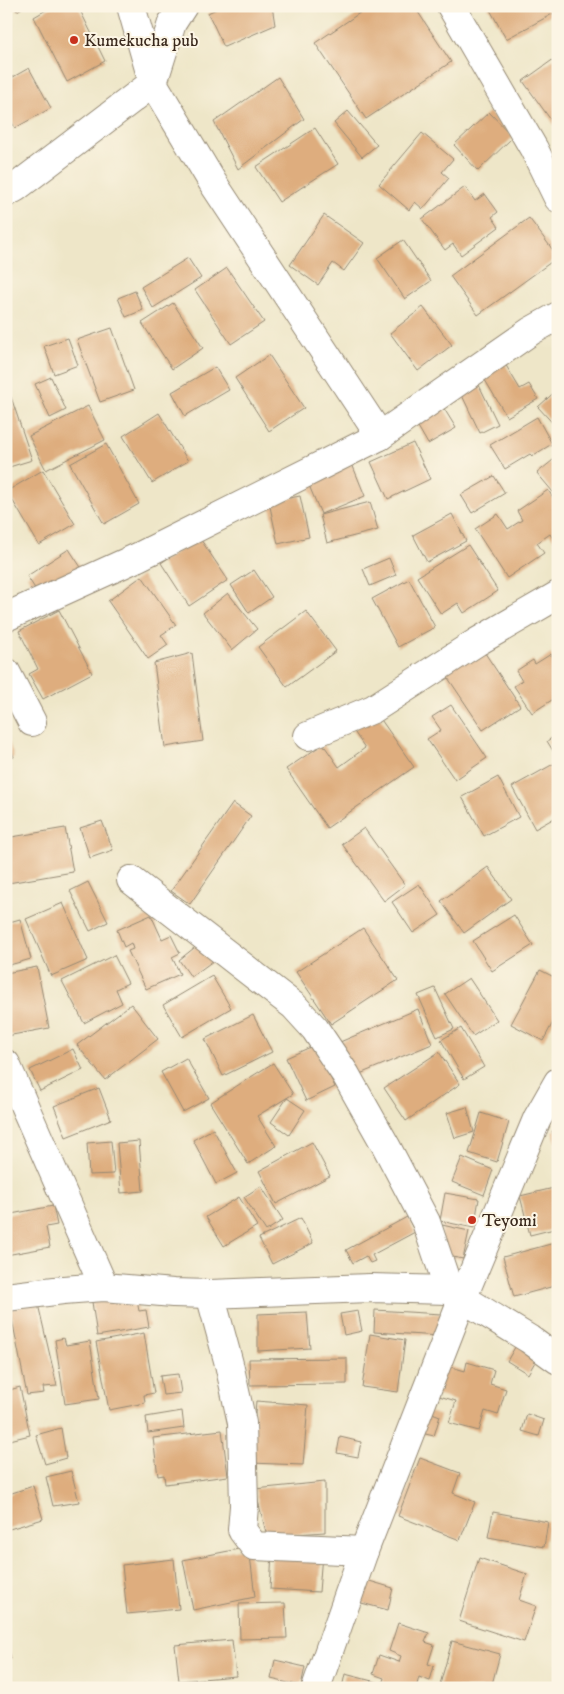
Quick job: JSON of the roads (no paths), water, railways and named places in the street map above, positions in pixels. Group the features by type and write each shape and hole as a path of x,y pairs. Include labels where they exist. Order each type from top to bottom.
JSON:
{"street":[{"path":"131,6 153,82 213,183 380,436"},
{"path":"6,193 153,82 172,24 184,6"},
{"path":"451,6 534,149 558,198"},
{"path":"6,617 138,557 380,436 531,331 558,316"},
{"path":"308,736 373,709 476,642 558,595"},
{"path":"6,672 32,722"},
{"path":"131,880 294,1006 315,1029 346,1075 426,1222 456,1293"},
{"path":"6,1064 104,1288"},
{"path":"316,1688 456,1293 537,1120 558,1082"},
{"path":"6,1297 63,1290 104,1288 210,1294 370,1288 456,1293 529,1339 558,1360"},
{"path":"210,1294 229,1364 242,1423 244,1506 242,1530 254,1546 364,1551"}],"place":[{"name":"Kumekucha pub","path":"74,40"},
{"name":"Teyomi","path":"472,1220"}]}
